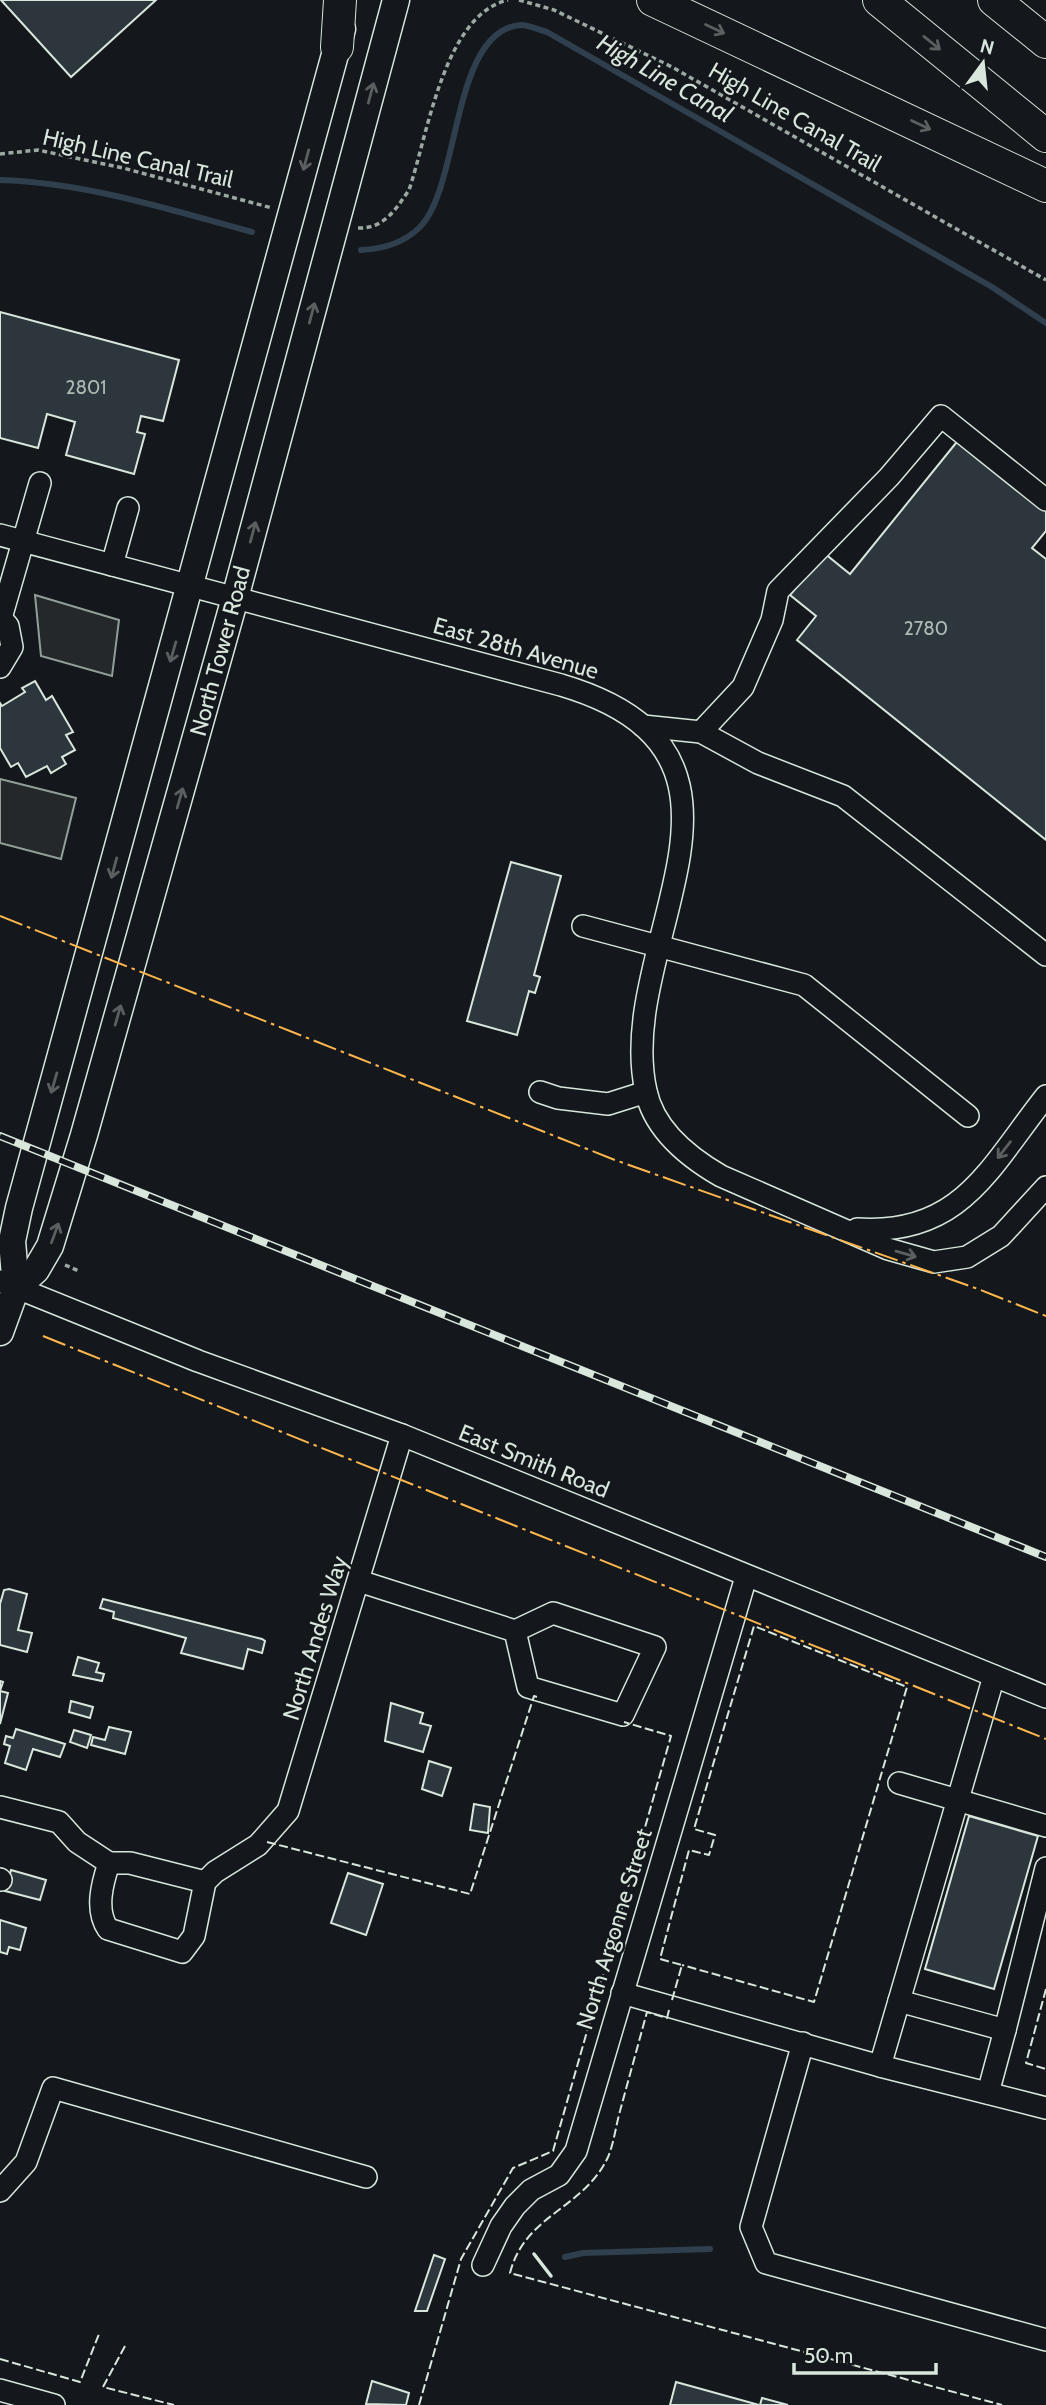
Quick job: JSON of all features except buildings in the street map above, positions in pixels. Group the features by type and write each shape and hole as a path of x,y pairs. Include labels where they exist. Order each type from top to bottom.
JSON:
{"highway":[{"path":"337,47 340,0"},
{"path":"653,0 1046,186"},
{"path":"879,0 1046,136"},
{"path":"994,0 1046,42"}],"main road":[{"name":"North Tower Road","path":"0,1332 19,1208 192,587 350,0"},
{"name":"North Tower Road","path":"8,1284 45,1256 59,1221 235,598 396,0"}],"street":[{"path":"701,732 743,687 772,620 778,591 889,477 941,415 1046,500"},
{"path":"0,667 12,647 12,636 1,618 40,483"},
{"path":"112,565 128,508"},
{"name":"East 28th Avenue","path":"0,535 587,693 608,701 643,726 669,762 682,800 683,844 642,1030 646,1093"},
{"path":"643,726 701,732 758,763 844,796 1046,956"},
{"path":"583,926 804,985 968,1116"},
{"path":"540,1092 558,1098 608,1104 646,1093 666,1133 701,1165 765,1197 887,1249 934,1262 967,1257 1001,1236 1046,1187"},
{"path":"843,1228 887,1231 918,1225 946,1213 970,1194 1046,1096"},
{"name":"East Smith Road","path":"8,1284 198,1361 402,1435 1046,1697"},
{"name":"North Andes Way","path":"205,1882 215,1872 258,1845 288,1811 402,1435"},
{"name":"North Argonne Street","path":"483,2265 500,2226 515,2206 531,2190 559,2175 576,2151 746,1577"},
{"path":"359,1581 515,1631 553,1613 655,1647 623,1715 528,1687 515,1631"},
{"path":"880,2066 994,1676"},
{"path":"899,1783 1046,1826"},
{"path":"0,1807 59,1822 77,1843 109,1863 130,1863 205,1882 194,1936 182,1952 108,1929 101,1919 102,1886 109,1863"},
{"path":"988,2093 1046,1868"},
{"path":"622,1993 880,2066 1046,2108"},
{"path":"899,2001 1005,2030"},
{"path":"803,2043 751,2227 766,2263 1046,2340"},
{"path":"0,2191 26,2162 52,2088 366,2177"},
{"path":"0,2390 54,2405"}],"path":[{"path":"353,228 374,226 398,207 409,190 457,39 483,10 508,0"},
{"name":"High Line Canal Trail","path":"519,0 554,10 672,67 1046,280"},
{"name":"High Line Canal Trail","path":"0,154 38,150 123,168 267,207"}],"shaded area":[{"path":"35,595 119,620 112,676 41,656"},
{"path":"0,779 76,798 61,859 0,843"}],"waterway":[{"name":"High Line Canal","path":"361,250 393,244 420,227 433,206 443,178 469,80 481,53 498,33 524,25 547,32 992,287 1046,323"},
{"name":"High Line Canal","path":"0,180 96,192 252,232"},
{"path":"565,2257 583,2253 710,2249"}],"railway":[{"path":"0,1136 1046,1557"}],"fence":[{"path":"672,2000 682,1965 660,1959 689,1850 709,1855 715,1835 694,1829 754,1626 907,1687 814,2002 682,1965"},
{"path":"267,1842 470,1894 534,1696 537,1697"},
{"path":"419,2405 461,2259 513,2168 553,2151 671,1736 624,1722"},
{"path":"1046,1989 1026,2063 1046,2069"},
{"path":"669,2010 667,2018 647,2012 612,2146 598,2174 585,2189 528,2237 510,2273 1002,2405"},
{"path":"0,2359 80,2382 99,2334"},
{"path":"125,2346 103,2387 174,2405"}],"wall":[{"path":"534,2254 551,2276"}],"power":[{"path":"0,916 615,1160 978,1289 1046,1316"},
{"path":"43,1336 1046,1739"}]}
